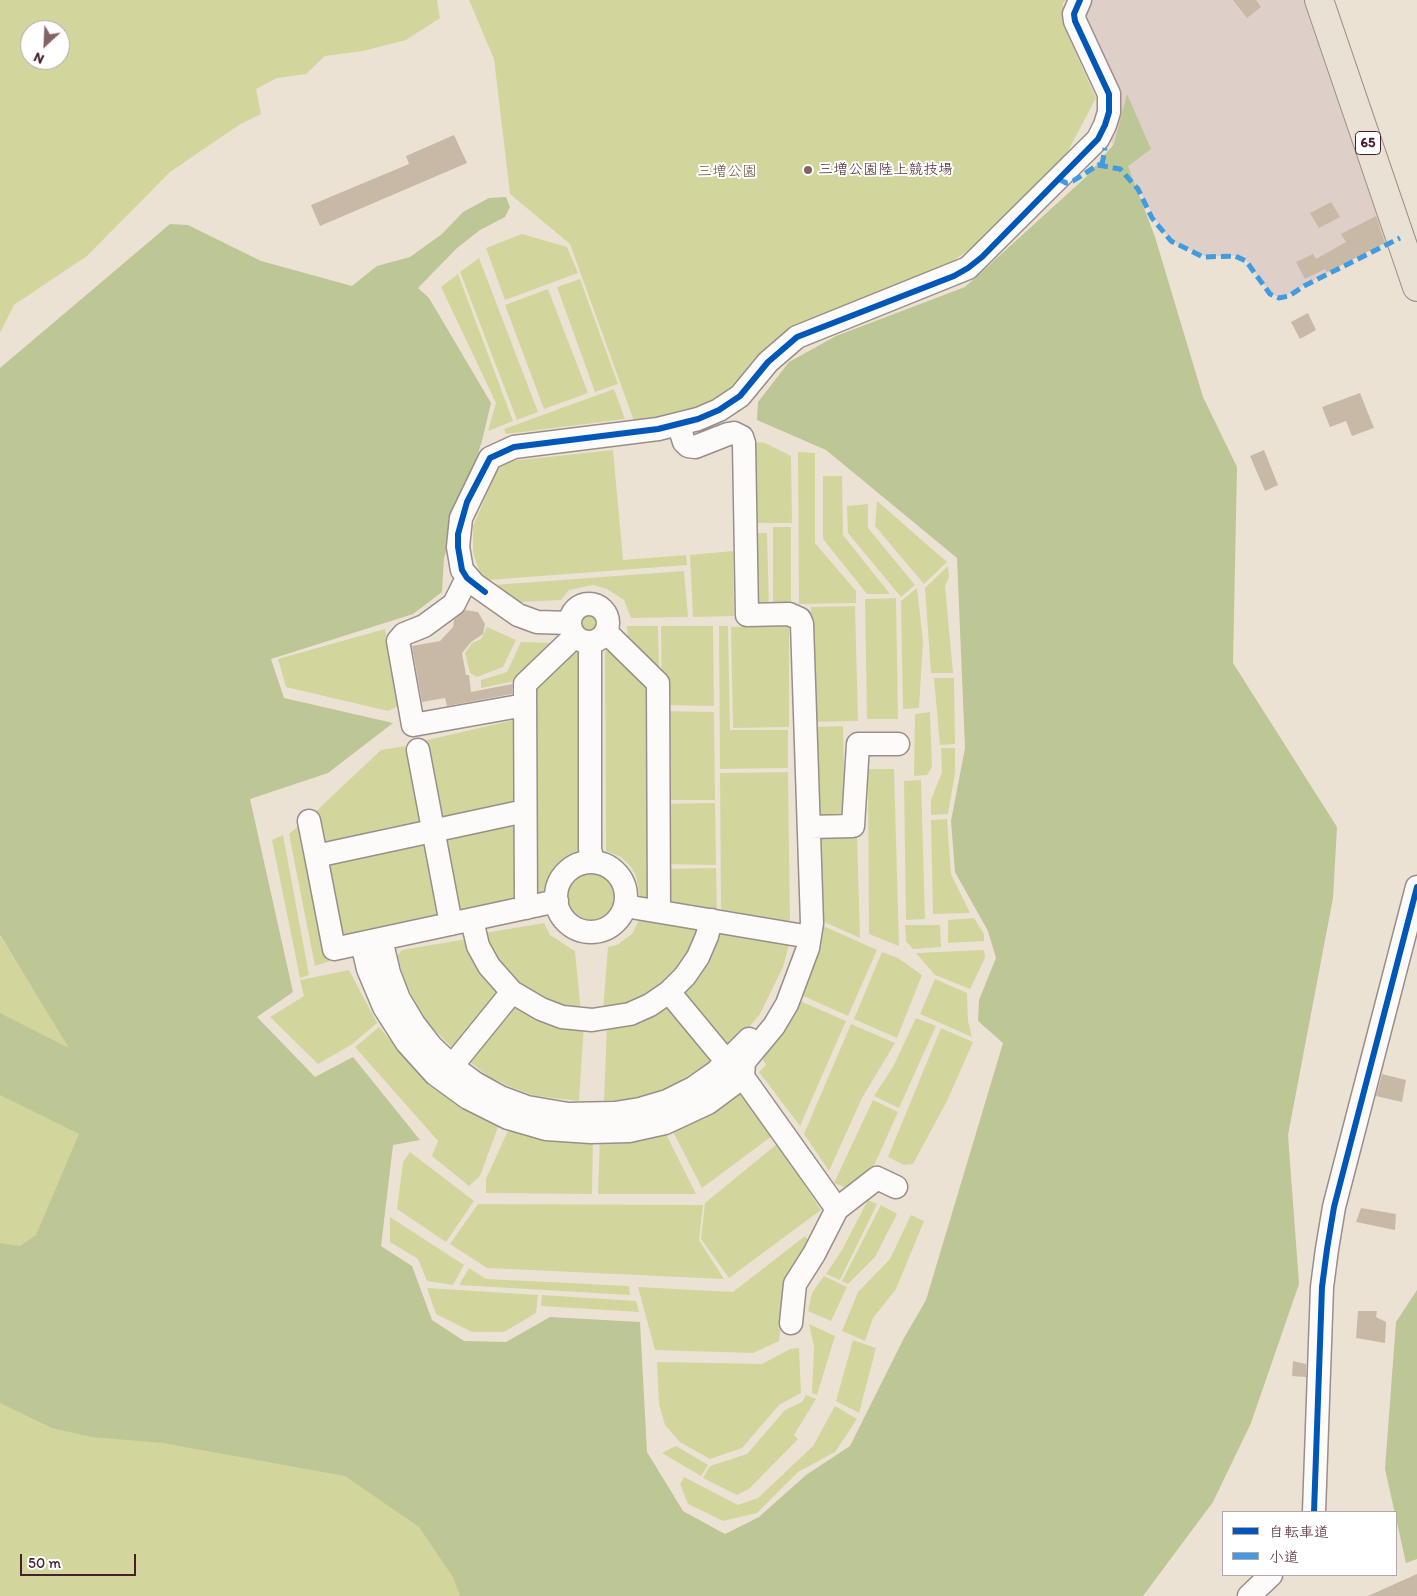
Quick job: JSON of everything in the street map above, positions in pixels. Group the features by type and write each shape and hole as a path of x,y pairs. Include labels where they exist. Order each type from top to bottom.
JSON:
{"main road":[{"name":"65","path":"1319,0 1417,287"}],"street":[{"path":"659,912 658,683 585,634 527,619 508,610 467,578 459,560 458,534 467,502 490,458 514,447 679,426 719,410 740,396 768,362 797,337 968,268 1098,139 1109,112 1109,94 1075,21 1074,14 1080,0"},
{"path":"372,941 368,969 384,1007 407,1043 435,1074 462,1094 508,1118 546,1129 591,1132 629,1131 665,1123 708,1103 774,1026 787,1004 808,948 812,922 802,624 800,619 789,614 747,616 744,443 742,437 728,434 695,447 688,446 684,442 679,426"},
{"path":"467,578 454,604 424,626 404,634 398,641 413,725 525,705"},
{"path":"526,908 525,684 585,634"},
{"path":"585,634 590,849 594,862"},
{"path":"809,827 853,826 858,744 898,744"},
{"path":"418,750 433,831 462,922 478,946 488,966 512,992 541,1009 562,1016 592,1020 630,1014 650,1004 669,992 685,976 698,957 707,936 711,920"},
{"path":"316,856 525,811"},
{"path":"310,821 334,949 557,901"},
{"path":"372,941 414,1024 431,1046 452,1066 492,1092 527,1107 555,1113 591,1115 640,1110 667,1101 735,1070 771,1008 792,956 798,935 799,846 809,827"},
{"path":"594,862 612,870 620,877 626,896 622,914 610,926 594,932 576,929 569,924 559,910 557,901 559,884 569,870 576,866 594,862"},
{"path":"1314,1511 1321,1301 1327,1248 1339,1188 1417,888"},
{"path":"625,906 798,935"},
{"path":"452,1066 512,992"},
{"path":"669,992 735,1070 837,1209"},
{"path":"791,1323 795,1284 814,1254 837,1209 877,1178 896,1187"},
{"path":"1249,1596 1270,1576"}],"shaded area":[{"path":"1088,0 1307,0 1390,240 1281,298 1271,294 1245,259 1236,256 1204,256 1176,244 1161,229 1108,136 1082,19"}],"green space":[{"path":"0,0 437,0 440,18 406,40 363,51 325,56 306,74 277,78 256,89 261,114 239,125 170,172 87,256 14,305 0,333"},
{"name":"三増公園陸上競技場","path":"469,0 1066,0 1063,3 1063,24 1096,98 1067,153 987,238 947,265 822,315 728,394 669,421 634,421 570,244 510,194 494,59"},
{"path":"1127,94 1151,149 1128,166 1155,237 1203,397 1237,467 1233,663 1337,827 1333,898 1288,1135 1299,1284 1251,1423 1213,1502 1143,1596 460,1596 453,1577 419,1527 345,1476 163,1443 91,1437 52,1428 0,1403 0,1243 20,1246 36,1235 79,1134 0,1095 0,1013 69,1048 0,935 0,368 170,224 188,225 261,261 352,286 377,266 410,257 442,234 463,212 489,198 506,197 510,207 505,217 480,230 457,248 418,288 429,298 491,403 482,441 444,558 442,592 413,614 271,659 284,698 393,723 328,773 250,799 293,992 257,1017 315,1077 353,1057 420,1140 393,1145 381,1246 412,1266 432,1320 464,1341 506,1342 550,1317 640,1322 647,1452 683,1511 725,1534 759,1517 806,1475 850,1446 904,1338 926,1300 1003,1043 978,1021 979,1000 996,958 988,931 955,872 951,821 965,748 957,558 826,450 757,420 758,402 789,362 836,336 965,287 1086,177 1114,144"},
{"path":"522,234 567,247 578,273 505,300 486,248"},
{"path":"479,258 538,412 517,420 460,272"},
{"path":"458,274 513,421 488,431 496,403 441,287"},
{"path":"580,279 618,384 595,392 557,287"},
{"path":"548,289 588,393 544,409 505,305"},
{"path":"614,389 625,419 506,434 504,429"},
{"path":"755,442 765,443 791,456 792,523 756,523"},
{"path":"613,450 623,560 686,555 687,565 488,580 479,571 473,552 473,526 498,468 510,461"},
{"path":"798,452 815,453 815,543 856,591 856,603 799,604"},
{"path":"823,476 842,476 843,535 890,594 867,594 823,539"},
{"path":"877,501 947,562 924,584 875,526"},
{"path":"868,504 868,528 915,585 901,597 848,533 847,506"},
{"path":"773,527 791,527 791,607 773,608"},
{"path":"749,533 767,533 769,608 751,608"},
{"path":"733,551 734,616 693,617 690,555"},
{"path":"948,566 949,577 945,586 953,673 931,673 925,588"},
{"path":"684,571 688,617 631,618 624,600 607,589 593,585 569,590 561,600 519,602 494,585"},
{"path":"917,588 923,641 919,708 903,709 901,601"},
{"path":"896,598 898,719 867,719 865,599"},
{"path":"855,606 858,721 814,722 811,607"},
{"path":"591,609 601,615 603,621 603,626 596,635 580,633 577,617 585,610"},
{"path":"627,626 658,626 659,673 629,650"},
{"path":"661,626 713,626 714,706 662,705"},
{"path":"719,626 728,626 730,730 788,730 788,768 720,769"},
{"path":"789,626 789,727 733,728 731,627"},
{"path":"487,627 516,640 503,667 477,677 470,673 465,653 472,643 481,639"},
{"path":"385,629 401,705 388,711 286,687 278,659"},
{"path":"521,642 550,643 550,652 520,680 481,688 481,680 507,672"},
{"path":"578,646 582,651 582,853 571,854 561,861 552,871 543,899 531,899 531,687"},
{"path":"605,651 614,651 654,686 655,899 640,897 636,876 631,867 621,857 606,851"},
{"path":"934,678 954,678 955,744 940,745"},
{"path":"662,711 714,712 715,800 664,800"},
{"path":"930,712 932,767 927,775 914,776 915,714"},
{"path":"514,720 515,805 438,824 423,741"},
{"path":"843,726 845,818 815,818 814,727"},
{"path":"406,746 423,826 320,850 312,815 381,750"},
{"path":"941,748 955,748 955,773 948,814 931,815 931,800 942,772"},
{"path":"868,769 894,769 899,946 869,934"},
{"path":"788,772 790,924 721,911 720,773"},
{"path":"921,780 925,919 906,920 904,781"},
{"path":"715,803 716,865 663,864 663,804"},
{"path":"947,819 951,874 970,913 933,914 931,820"},
{"path":"516,822 517,900 457,915 442,837"},
{"path":"302,823 330,961 315,966 289,834"},
{"path":"283,835 309,975 300,978 272,840"},
{"path":"820,836 857,836 860,938 820,920"},
{"path":"426,840 442,919 340,944 322,860"},
{"path":"585,867 597,867 613,875 619,885 621,897 619,909 613,919 597,927 585,927 569,919 561,903 561,891 569,875"},
{"path":"716,868 717,911 664,901 663,869"},
{"path":"640,918 704,928 693,955 650,1000 603,1012 608,947 617,945 632,934"},
{"path":"974,918 984,934 984,941 948,943 948,920"},
{"path":"544,923 550,935 575,951 581,1013 517,987 479,934"},
{"path":"819,924 877,950 848,1016 799,994"},
{"path":"905,925 940,925 941,947 913,949 906,941"},
{"path":"714,930 790,941 783,967 760,1014 745,1032 725,1050 677,994"},
{"path":"0,936 37,995 573,1596 0,1596"},
{"path":"467,939 504,995 457,1052 429,1025 407,986 397,956 402,950"},
{"path":"984,950 985,958 970,989 935,975 916,953"},
{"path":"882,952 898,958 922,975 897,1038 854,1019"},
{"path":"349,970 377,1023 351,1045 318,1064 270,1017 304,996 300,980"},
{"path":"935,979 967,993 968,1021 972,1037 920,1014"},
{"path":"669,999 715,1059 663,1091 633,1099 604,1102 607,1024"},
{"path":"513,1000 584,1024 579,1101 536,1096 513,1088 489,1077 465,1058"},
{"path":"798,1000 846,1021 800,1126 759,1072 766,1065 760,1055"},
{"path":"916,1018 936,1026 899,1108 874,1096 893,1067"},
{"path":"851,1024 895,1043 862,1098 829,1171 804,1134"},
{"path":"379,1027 408,1061 501,1119 480,1176 469,1186 432,1156 438,1141 355,1047"},
{"path":"941,1028 973,1042 947,1101 913,1164 904,1165 888,1157"},
{"path":"742,1084 776,1133 702,1188 670,1126"},
{"path":"873,1100 898,1112 872,1170 851,1190 834,1183"},
{"path":"511,1124 593,1136 592,1194 486,1193 486,1179"},
{"path":"663,1128 696,1194 598,1194 600,1136"},
{"path":"777,1144 821,1210 729,1278 701,1239 705,1203"},
{"path":"410,1152 474,1201 446,1242 397,1209 403,1162"},
{"path":"868,1200 877,1204 840,1280 826,1274 842,1250"},
{"path":"478,1204 703,1205 699,1240 724,1279 487,1268 450,1244"},
{"path":"881,1205 897,1214 875,1257 848,1284 842,1281"},
{"path":"911,1215 924,1221 896,1289 873,1318 865,1341 842,1331 858,1292 890,1259"},
{"path":"390,1217 464,1265 453,1285 427,1281 418,1259 390,1242"},
{"path":"805,1236 812,1246 787,1280 779,1341 753,1353 655,1350 638,1287 733,1292"},
{"path":"469,1268 486,1279 629,1286 630,1295 459,1285"},
{"path":"824,1276 847,1287 831,1321 808,1311 812,1293"},
{"path":"427,1288 538,1295 536,1313 504,1332 472,1332 436,1314"},
{"path":"1417,1290 1417,1559 1406,1563 1397,1523 1397,1511 1394,1511 1385,1469 1396,1322"},
{"path":"542,1295 636,1301 639,1312 541,1306"},
{"path":"809,1324 835,1336 817,1395 812,1393 814,1346"},
{"path":"853,1340 876,1348 859,1413 836,1401"},
{"path":"799,1348 801,1393 779,1405 742,1448 710,1459 680,1442 665,1425 659,1404 657,1362 762,1364 790,1349"},
{"path":"806,1395 816,1399 794,1435 798,1439 749,1489 737,1495 703,1478 710,1466 747,1454 785,1410 802,1402"},
{"path":"835,1406 857,1419 835,1452 798,1472 757,1513 723,1521 688,1504 680,1484 684,1477 738,1505 758,1498 813,1446"},
{"path":"676,1446 708,1465 701,1476 662,1453"}],"building":[{"path":"1233,0 1256,0 1261,7 1247,18"},
{"path":"454,135 467,163 320,226 311,205 409,164 406,156"},
{"path":"1331,202 1340,217 1319,228 1310,213"},
{"path":"1376,216 1385,243 1327,272 1325,269 1305,279 1296,262 1313,254 1316,259 1346,242 1341,234"},
{"path":"1308,313 1316,330 1300,339 1291,322"},
{"path":"1360,393 1374,428 1352,436 1346,421 1330,427 1322,407"},
{"path":"1264,450 1278,485 1265,491 1250,456"},
{"path":"465,610 478,612 485,624 483,634 471,642 462,653 466,675 469,675 471,692 512,684 512,694 447,706 445,698 422,702 412,646 440,641 453,627 454,620"},
{"path":"1382,1074 1406,1080 1402,1102 1376,1096"},
{"path":"1361,1208 1396,1214 1395,1230 1356,1222"},
{"path":"1358,1311 1377,1311 1376,1317 1386,1322 1385,1343 1356,1338"},
{"path":"1293,1361 1306,1364 1306,1377 1292,1376"},
{"path":"1417,1574 1417,1596 1368,1596"}],"marked path":[{"path":"1102,165 1105,148"},
{"path":"1059,179 1066,183 1073,181 1098,165 1120,169 1138,189 1152,218 1171,241 1203,257 1235,256 1246,261 1270,294 1279,298 1289,296 1304,286 1400,238"}],"cycle path":[{"path":"485,592 467,578 462,570 458,534 467,502 490,458 514,447 658,429 698,419 719,410 740,396 768,362 797,337 954,276 982,257 1098,139 1105,125 1109,112 1109,94 1075,21 1074,14 1080,0"},
{"path":"1314,1511 1322,1287 1327,1249 1334,1207 1417,887"}],"place":[{"name":"三増公園陸上競技場","path":"808,170"}],"park label":[{"name":"三増公園","path":"727,172"}]}
